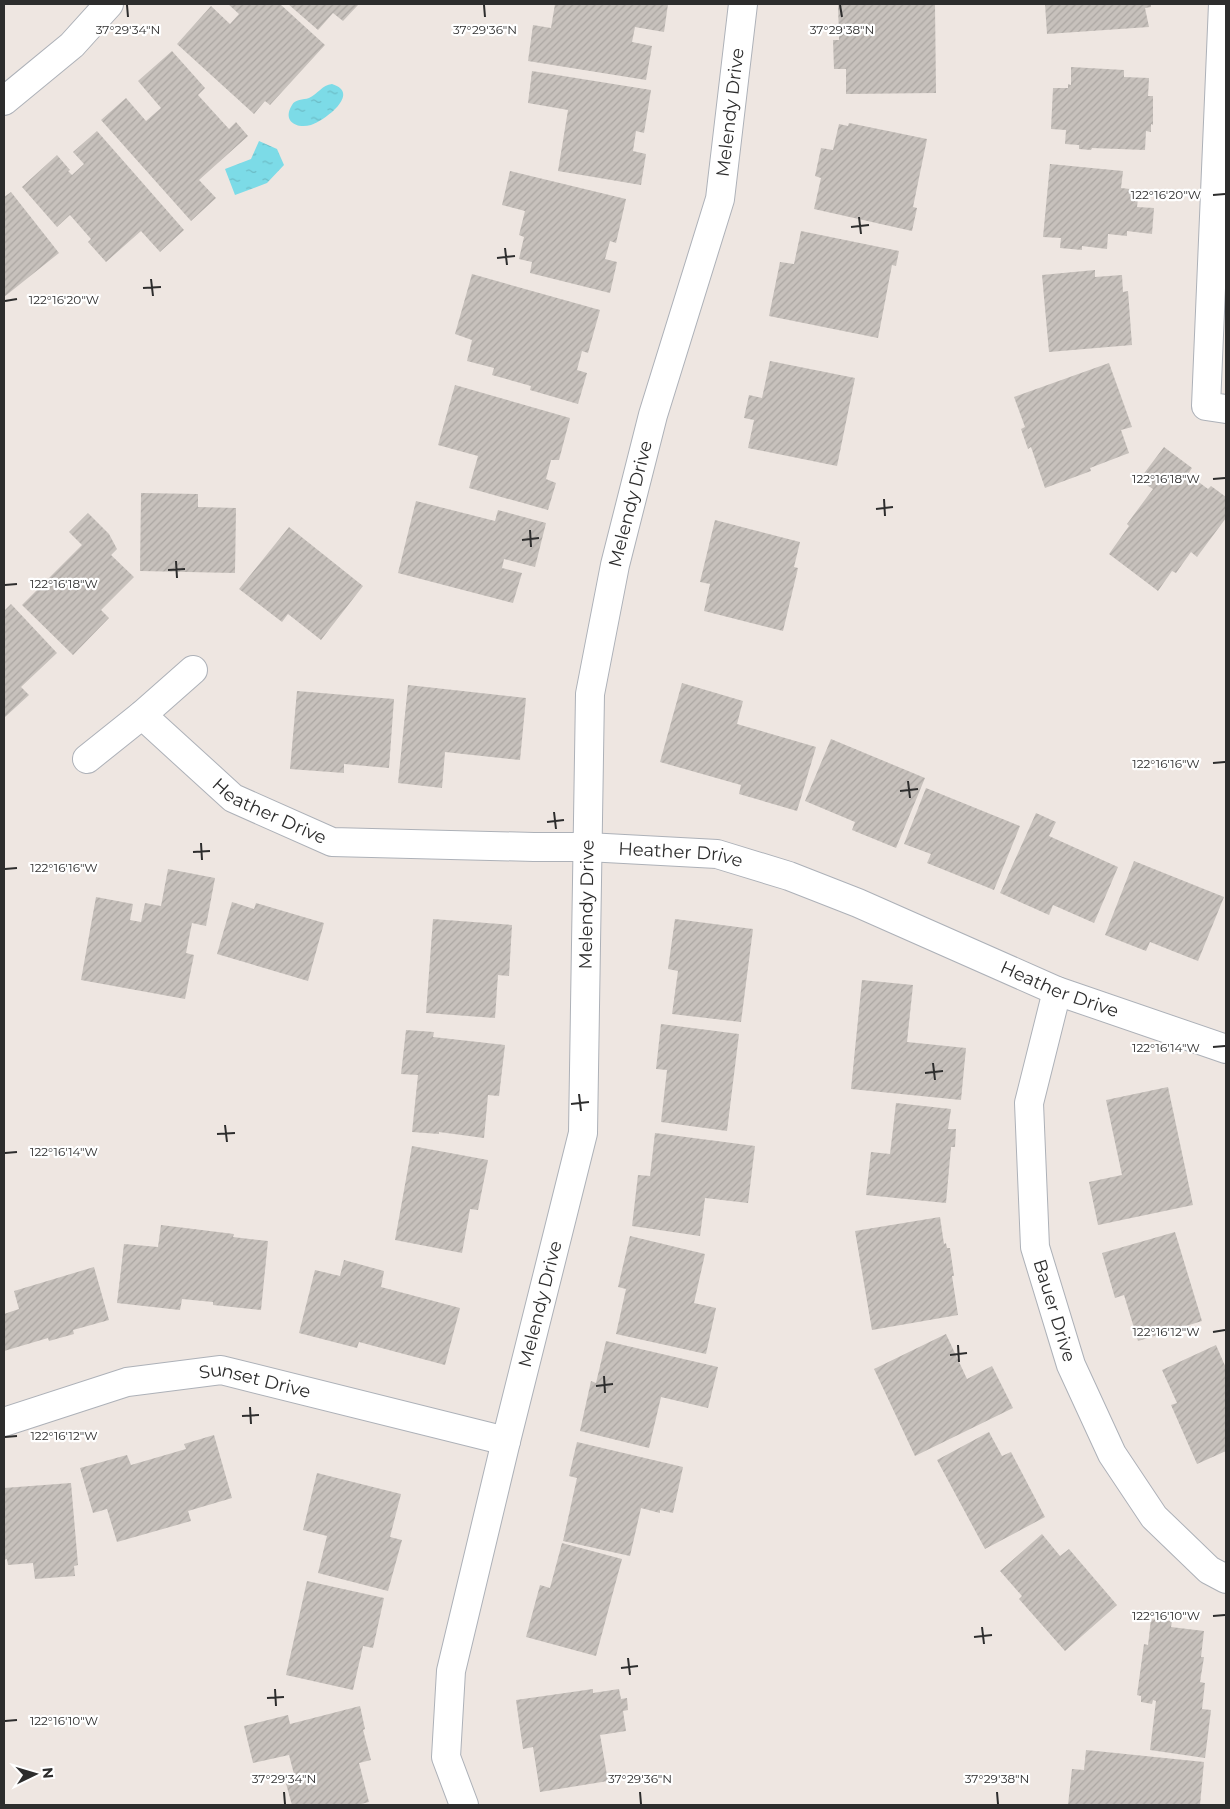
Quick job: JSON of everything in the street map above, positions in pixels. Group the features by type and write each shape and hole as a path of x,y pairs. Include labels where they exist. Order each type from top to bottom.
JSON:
{"street":[{"path":"4,101 72,45 109,4"},
{"name":"Melendy Drive","path":"464,1805 446,1757 451,1671 583,1133 590,694 616,565 653,415 720,199 743,4"},
{"path":"1223,4 1206,406 1226,409"},
{"path":"87,759 142,715 193,670"},
{"name":"Heather Drive","path":"142,715 233,798 332,842 587,847 717,854 789,876 858,903 1056,991 1226,1049"},
{"name":"Bauer Drive","path":"1056,991 1029,1103 1035,1247 1071,1365 1112,1454 1154,1517 1209,1570 1226,1579"},
{"name":"Sunset Drive","path":"4,1422 127,1382 221,1370 506,1441"}],"water":[{"path":"332,84 340,88 343,94 342,100 331,113 311,125 300,126 292,122 289,111 293,103 309,98 325,86"},
{"path":"259,141 277,149 284,165 267,183 235,195 225,169 251,159"}],"building":[{"path":"228,4 280,4 325,45 270,105 265,101 254,114 177,44 211,6 230,24 239,14"},
{"path":"288,4 359,4 343,21 333,13 318,30"},
{"path":"555,4 668,4 664,32 635,27 632,42 652,46 646,80 528,61 533,25 551,28"},
{"path":"838,4 935,4 936,93 846,94 846,69 834,69 833,40 839,40"},
{"path":"1045,4 1151,4 1151,7 1145,8 1149,27 1047,34"},
{"path":"172,51 205,88 198,95 229,129 236,122 248,136 199,180 216,198 191,221 101,120 126,98 146,121 161,108 138,81"},
{"path":"1071,67 1124,70 1124,77 1149,78 1148,96 1153,96 1153,125 1151,124 1151,132 1146,131 1145,150 1079,149 1079,145 1065,144 1066,130 1051,129 1053,88 1068,88 1068,84 1071,85"},
{"path":"532,71 651,90 644,133 636,131 633,151 646,154 641,185 558,171 568,110 528,103"},
{"path":"849,123 927,139 913,207 917,208 912,231 814,209 821,178 815,176 821,148 833,150 839,124 848,126"},
{"path":"97,131 184,230 160,252 141,231 106,262 88,242 91,239 70,215 57,227 22,187 57,155 72,175 84,164 73,152"},
{"path":"1050,164 1123,171 1121,188 1139,190 1137,207 1154,208 1152,234 1127,231 1127,236 1108,234 1107,249 1082,246 1082,250 1060,248 1061,238 1043,237"},
{"path":"510,171 626,199 616,243 610,241 605,259 617,262 610,293 530,273 532,262 519,259 524,237 519,235 525,211 502,205"},
{"path":"11,192 59,253 4,297 4,197"},
{"path":"801,231 899,251 896,266 892,265 878,338 769,316 780,262 794,264"},
{"path":"1095,270 1095,277 1122,275 1123,292 1128,291 1132,345 1049,352 1042,275"},
{"path":"472,274 600,310 588,353 582,351 577,370 587,373 578,404 530,390 531,386 492,375 494,368 467,361 472,340 455,334"},
{"path":"770,361 855,378 837,466 748,448 754,420 744,418 749,395 762,398"},
{"path":"1109,363 1132,427 1121,430 1129,453 1090,468 1091,471 1045,488 1031,447 1028,449 1021,429 1025,427 1014,397"},
{"path":"455,385 570,418 559,460 551,460 546,479 556,483 548,510 469,488 478,456 438,445"},
{"path":"1164,447 1192,468 1188,474 1208,489 1211,486 1226,497 1226,518 1197,557 1191,552 1176,573 1172,571 1158,591 1109,554 1129,526 1127,524 1153,489 1139,480"},
{"path":"141,493 198,494 198,507 236,508 235,573 140,571"},
{"path":"416,501 495,521 498,510 546,523 535,567 504,559 502,568 522,573 513,603 398,573"},
{"path":"88,513 109,534 117,549 111,555 134,577 101,610 109,618 73,655 22,605 82,545 69,532"},
{"path":"715,520 800,542 794,567 798,568 783,631 704,611 710,584 700,582"},
{"path":"289,527 363,586 321,640 288,614 282,622 239,589"},
{"path":"11,604 57,653 21,687 29,695 4,718 4,611"},
{"path":"682,683 743,701 737,724 816,747 797,811 739,794 741,785 660,762"},
{"path":"408,685 526,698 520,760 445,752 442,788 398,783"},
{"path":"297,691 394,699 389,768 344,764 344,773 290,769"},
{"path":"831,739 925,778 896,848 852,830 855,822 805,801"},
{"path":"926,788 1020,826 994,890 927,863 931,854 904,844"},
{"path":"1036,813 1056,822 1049,836 1118,867 1094,923 1053,905 1049,915 1000,893"},
{"path":"1134,861 1224,897 1198,961 1150,942 1146,951 1105,935"},
{"path":"168,869 215,878 206,926 192,923 186,953 194,955 185,999 81,980 96,897 133,904 130,920 141,922 145,903 161,906"},
{"path":"232,902 254,909 256,903 324,923 308,981 217,954"},
{"path":"433,919 512,925 509,976 498,975 495,1018 426,1013"},
{"path":"675,919 753,929 741,1022 672,1014 678,971 668,969"},
{"path":"862,980 913,985 907,1042 966,1048 961,1100 851,1089"},
{"path":"661,1024 739,1034 727,1131 661,1122 667,1070 656,1069"},
{"path":"406,1030 434,1032 433,1037 505,1045 499,1096 488,1095 484,1138 439,1132 439,1134 412,1132 418,1075 401,1074"},
{"path":"1168,1087 1193,1205 1098,1225 1089,1182 1122,1175 1106,1100"},
{"path":"896,1103 951,1109 948,1129 956,1129 955,1147 951,1147 946,1203 866,1195 871,1152 890,1154"},
{"path":"655,1133 755,1146 748,1203 705,1198 700,1236 632,1226 638,1175 650,1176"},
{"path":"412,1146 488,1160 478,1210 470,1209 462,1253 395,1240"},
{"path":"940,1217 944,1244 946,1243 947,1248 950,1248 958,1315 872,1330 855,1231"},
{"path":"161,1225 234,1234 233,1237 268,1241 261,1310 213,1305 213,1302 182,1299 180,1310 117,1303 124,1244 158,1247"},
{"path":"1175,1232 1202,1321 1138,1341 1124,1295 1115,1298 1102,1253"},
{"path":"630,1236 705,1254 694,1303 716,1308 706,1354 616,1334 626,1289 618,1287"},
{"path":"344,1260 384,1271 381,1287 460,1308 445,1365 359,1342 357,1348 299,1333 315,1270 340,1276"},
{"path":"94,1267 109,1320 73,1330 74,1334 49,1341 48,1338 4,1351 4,1314 19,1309 14,1291"},
{"path":"946,1334 967,1379 992,1366 1013,1408 915,1456 874,1369"},
{"path":"606,1341 718,1367 708,1408 661,1397 649,1448 580,1431 591,1381 596,1383"},
{"path":"1216,1345 1226,1368 1226,1451 1197,1464 1171,1405 1177,1403 1162,1370"},
{"path":"989,1432 1002,1456 1011,1452 1045,1517 985,1549 937,1460"},
{"path":"214,1435 232,1498 188,1511 191,1521 117,1542 107,1509 93,1513 80,1468 127,1455 131,1465 186,1449 184,1444"},
{"path":"577,1442 683,1467 673,1513 660,1510 660,1513 641,1508 630,1556 563,1541 577,1478 569,1476"},
{"path":"317,1473 401,1494 390,1537 402,1540 388,1591 318,1573 327,1536 303,1530"},
{"path":"71,1483 78,1565 74,1566 75,1576 35,1579 33,1563 8,1565 7,1559 4,1560 4,1488"},
{"path":"1042,1534 1060,1556 1069,1549 1117,1605 1065,1651 1019,1599 1022,1596 1000,1571"},
{"path":"562,1543 622,1559 596,1656 526,1637 540,1585 550,1588"},
{"path":"307,1581 384,1598 373,1648 363,1646 353,1690 286,1675"},
{"path":"1151,1619 1172,1621 1171,1627 1204,1631 1201,1657 1204,1657 1200,1682 1205,1683 1202,1709 1211,1710 1205,1758 1150,1750 1156,1701 1153,1700 1152,1704 1141,1702 1141,1696 1137,1695 1144,1644 1148,1645"},
{"path":"593,1689 593,1693 619,1689 621,1699 627,1698 628,1710 623,1711 626,1731 600,1735 608,1781 540,1792 533,1747 523,1749 516,1700"},
{"path":"360,1706 365,1729 363,1730 371,1760 359,1763 369,1802 357,1805 292,1805 285,1780 295,1778 289,1755 253,1763 244,1726 288,1715 290,1724"},
{"path":"1086,1750 1204,1762 1200,1805 1068,1805 1072,1769 1084,1770"}]}
